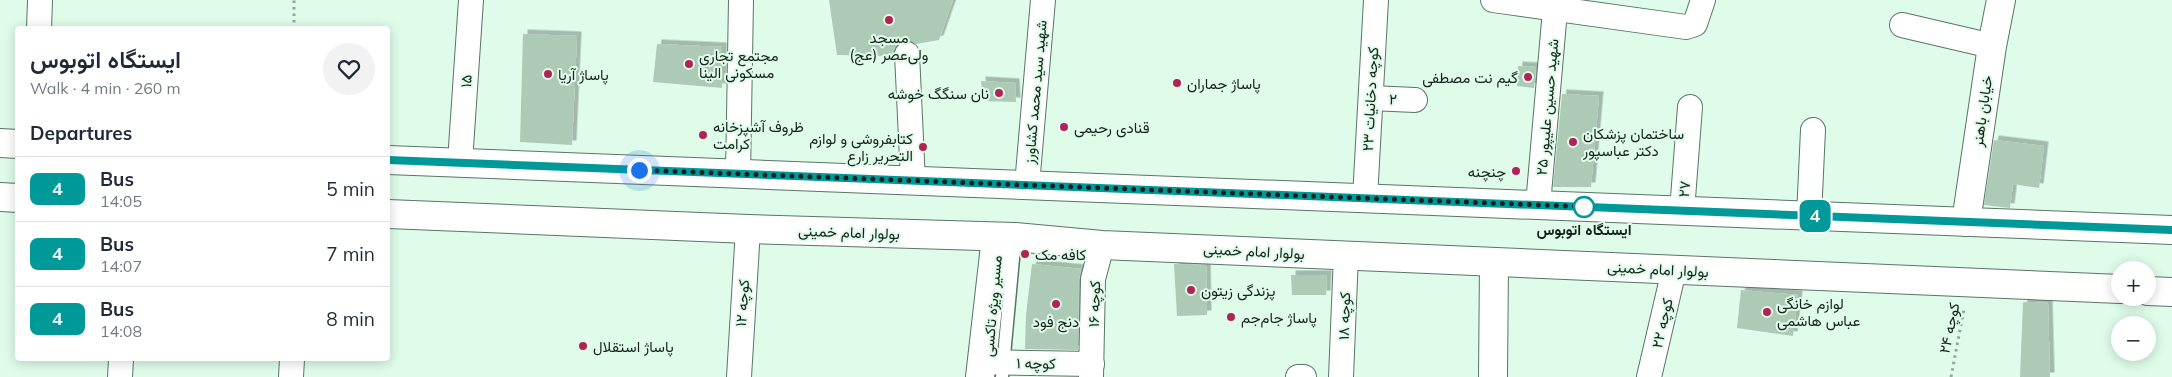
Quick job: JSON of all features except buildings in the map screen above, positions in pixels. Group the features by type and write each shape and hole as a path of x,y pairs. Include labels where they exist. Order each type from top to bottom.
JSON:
{"main road":[{"name":"خیابان باهنر","path":"1966,222 1992,46 2001,0"},
{"path":"0,143 15,144"},
{"path":"390,160 2172,230"},
{"path":"0,197 15,198"},
{"name":"بولوار امام خمینی","path":"390,214 748,229 1005,237 1102,244 2111,290"},
{"path":"992,369 1005,237"},
{"path":"1493,377 1494,262"},
{"path":"2156,291 2172,292"}],"street":[{"path":"40,0 40,26"},
{"name":"۱۵","path":"460,162 471,0"},
{"path":"738,174 741,0"},
{"name":"شهید سید محمد کشاورز","path":"1027,185 1043,0"},
{"name":"کوچه دخانیات ۲۳","path":"1365,198 1376,0"},
{"path":"1493,0 1686,27 1694,24 1704,0"},
{"name":"شهید حسین علیپور ۲۵","path":"1538,205 1555,10"},
{"path":"1902,25 1992,46"},
{"path":"907,54 912,181"},
{"name":"۲","path":"1370,98 1415,100"},
{"name":"۲۷","path":"1682,211 1690,107"},
{"path":"1809,216 1813,130"},
{"name":"کوچه ۱۲","path":"739,377 748,229"},
{"name":"کوچه ۱۶","path":"1091,370 1093,279 1102,244"},
{"name":"کوچه ۱۸","path":"1341,377 1346,255"},
{"name":"کوچه ۲۲","path":"1649,377 1674,270"},
{"path":"120,361 120,377"},
{"path":"291,377 292,361"},
{"name":"کوچه ۱","path":"992,369 1091,370"},
{"path":"1298,377 1304,377"}],"path":[{"path":"294,0 294,26"},
{"name":"کوچه ۲۴","path":"1950,377 1970,283"}],"bus line":[{"name":"4","path":"390,160 2172,230"}],"place":[{"name":"مسجد ولی‌عصر (عج)","path":"889,20"},
{"name":"مجتمع تجاری مسکونی الینا","path":"689,64"},
{"name":"پاساژ آریا","path":"548,74"},
{"name":"گیم نت مصطفی","path":"1528,77"},
{"name":"پاساژ جماران","path":"1177,83"},
{"name":"نان سنگگ خوشه","path":"999,93"},
{"name":"قنادی رحیمی","path":"1064,127"},
{"name":"ظروف آشپزخانه کرامت","path":"703,135"},
{"name":"ساختمان پزشکان دکتر عباسپور","path":"1573,142"},
{"name":"کتابفروشی و لوازم التحریر زارع","path":"923,147"},
{"name":"چنچنه","path":"1516,171"},
{"name":"ایستگاه اتوبوس","path":"1584,207"},
{"name":"کافه مک","path":"1025,254"},
{"name":"پزندگی زیتون","path":"1191,290"},
{"name":"دنج فود","path":"1056,304"},
{"name":"لوازم خانگی عباس هاشمی","path":"1767,312"},
{"name":"پاساژ جام‌جم","path":"1231,317"},
{"name":"پاساژ استقلال","path":"583,346"}],"route":[{"path":"639,170 1592,207 1584,207"}]}
